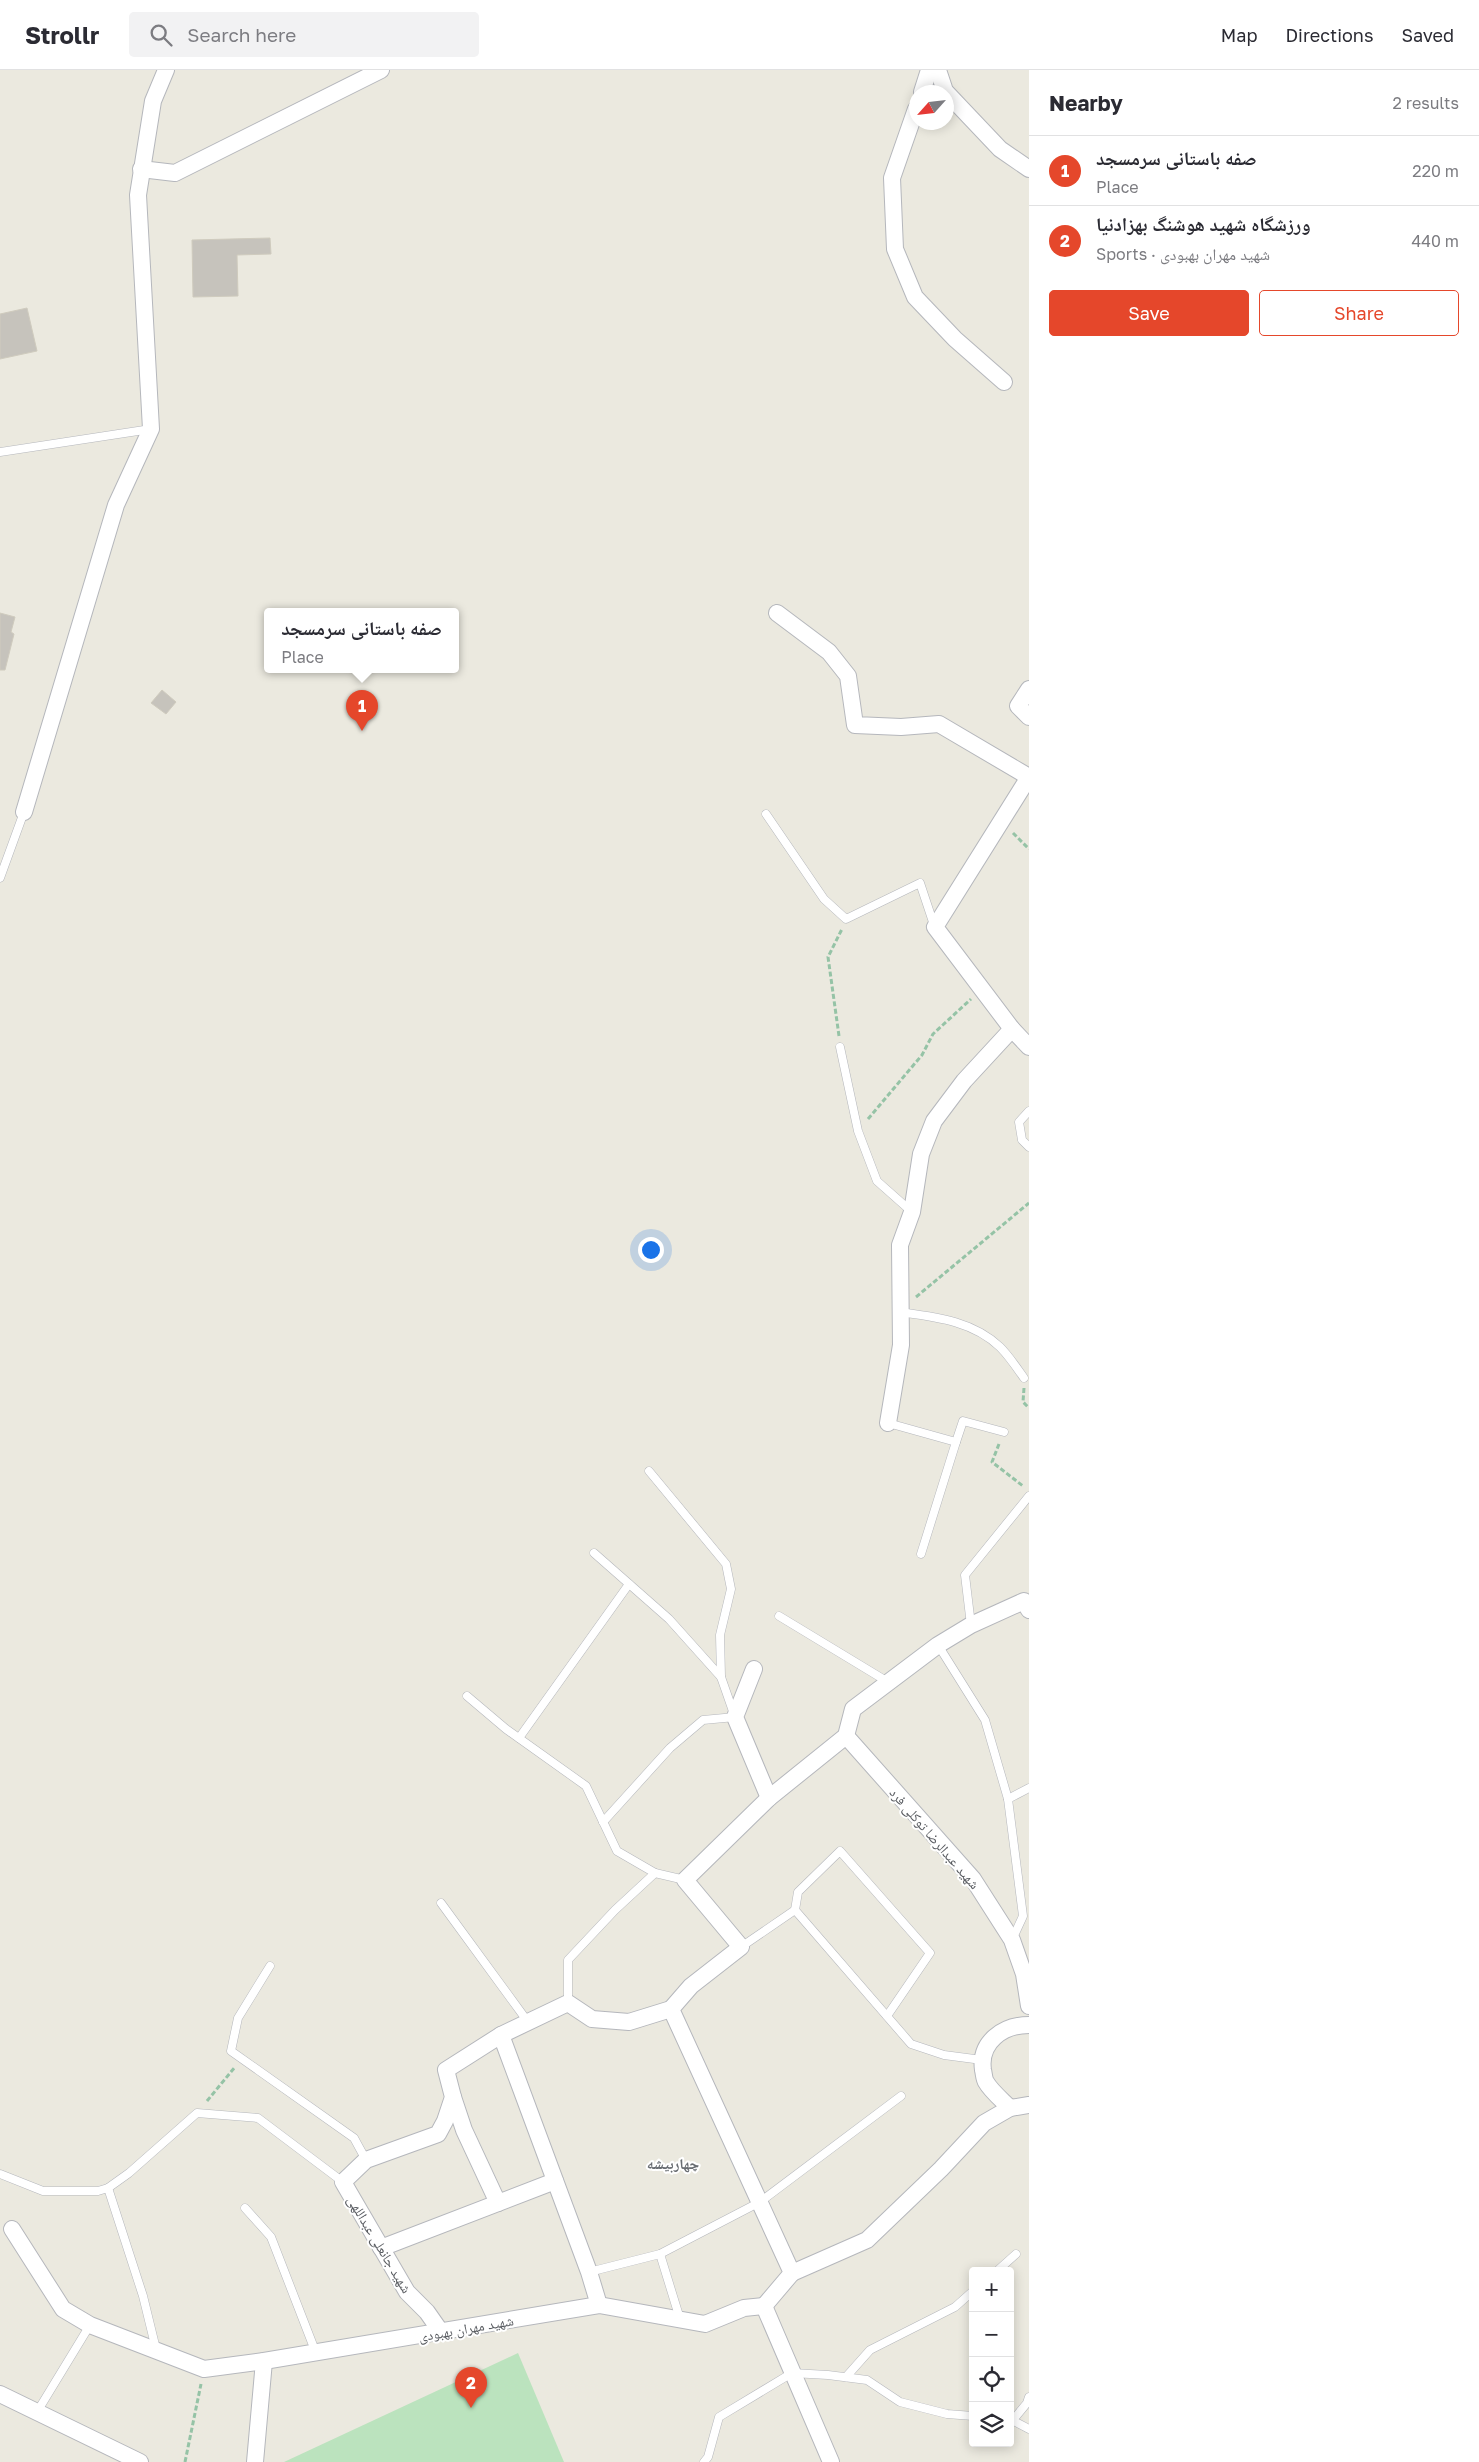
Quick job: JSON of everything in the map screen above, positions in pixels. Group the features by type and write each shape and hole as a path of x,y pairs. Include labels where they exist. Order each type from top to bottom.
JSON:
{"street":[{"path":"24,812 116,505 151,428 138,195 153,101 166,70"},
{"path":"141,169 175,173 381,70"},
{"path":"924,85 928,70"},
{"path":"938,70 946,91 1000,149 1029,169"},
{"path":"909,129 892,178 895,249 915,297 955,339 1004,382"},
{"path":"776,613 830,652 848,676 854,725 901,727 939,724 1029,777 935,927 1012,1029 1029,1048"},
{"path":"1029,689 1018,706 1029,717"},
{"path":"888,1423 901,1346 900,1244 912,1212 921,1154 934,1121 964,1081 1012,1029"},
{"path":"498,2203 464,2130 446,2070 501,2035 568,2003 592,2019 629,2022 671,2009 690,1986 742,1947 684,1880 769,1798 846,1736 853,1709 938,1645 971,1625 1024,1600 1029,1610"},
{"path":"754,1668 735,1717 769,1798"},
{"name":"شهید عبدالرضا توکلی فرد","path":"846,1736 973,1879 1012,1940 1027,1972 1029,2006"},
{"path":"671,2009 792,2272"},
{"path":"1010,2108 985,2082 982,2060 988,2044 999,2032 1015,2025 1029,2025"},
{"path":"501,2035 589,2272 599,2305"},
{"name":"شهید جانعلی عبداللهی","path":"441,2332 428,2312 407,2292 343,2182 366,2160 438,2134 445,2122 453,2097"},
{"path":"831,2462 764,2306 792,2272 866,2240 941,2168 984,2123 1010,2108 1029,2105"},
{"path":"381,2248 555,2180"},
{"path":"12,2229 63,2309 90,2325 204,2369"},
{"name":"شهید مهران بهبودی","path":"204,2369 264,2362 599,2305 705,2324 744,2308 764,2306"},
{"path":"255,2462 264,2362"},
{"path":"0,2394 140,2462"}],"lane":[{"path":"0,452 151,428"},
{"path":"0,878 24,812"},
{"path":"766,814 824,899 846,919 920,884 935,927"},
{"path":"840,1047 858,1131 876,1181 912,1212"},
{"path":"1029,1111 1018,1122 1022,1140 1029,1146"},
{"path":"900,1312 946,1319 973,1328 1000,1347 1024,1378"},
{"path":"921,1554 963,1421 1004,1432"},
{"path":"888,1423 956,1442"},
{"path":"603,1822 670,1748 703,1720 735,1717 721,1677 720,1635 730,1589 726,1564 650,1471"},
{"path":"971,1625 965,1575 1029,1496"},
{"path":"594,1553 669,1620 721,1677"},
{"path":"519,1738 628,1584"},
{"path":"779,1616 889,1682"},
{"path":"938,1645 985,1720 1008,1799 1023,1916 1012,1940"},
{"path":"467,1696 519,1738 586,1786 618,1851 655,1873 684,1880"},
{"path":"1008,1799 1029,1788"},
{"path":"742,1947 795,1910 798,1892 840,1851 930,1953 887,2016"},
{"path":"568,2003 568,1960 615,1910 655,1873"},
{"path":"441,1903 528,2022"},
{"path":"795,1910 911,2044 944,2055 982,2060"},
{"path":"270,1966 238,2018 231,2051 354,2138 366,2160"},
{"path":"589,2272 660,2254 760,2202 901,2096"},
{"path":"0,2174 43,2191 98,2191 108,2188 129,2173 197,2113 258,2118 343,2182"},
{"path":"108,2188 143,2296 156,2351"},
{"path":"245,2208 271,2236 316,2353"},
{"path":"660,2254 680,2320"},
{"path":"1001,2267 1016,2254"},
{"path":"846,2377 870,2350 955,2306 969,2294"},
{"path":"37,2412 90,2325"},
{"path":"704,2462 708,2456 719,2417 792,2374 867,2380 900,2402 947,2414 969,2416"},
{"path":"1014,2417 1027,2403 1029,2397"},
{"path":"1014,2420 1029,2429"}],"path":[{"path":"1001,822 1029,849"},
{"path":"840,1047 828,956 846,919"},
{"path":"858,1131 922,1054 933,1034 982,990"},
{"path":"900,1312 1029,1203"},
{"path":"1004,1432 992,1462 1029,1491"},
{"path":"197,2113 242,2059"},
{"path":"185,2462 204,2369"}],"green space":[{"path":"518,2353 564,2462 284,2462"}],"building":[{"path":"270,238 271,254 237,255 238,296 193,297 192,240"},
{"path":"27,308 37,351 0,359 0,314"},
{"path":"0,613 15,617 11,632 14,634 5,670 0,670"},
{"path":"162,690 176,702 166,714 151,703"}],"place":[{"name":"صفه باستانی سرمسجد","path":"362,731"},
{"name":"ورزشگاه شهید هوشنگ بهزادنیا","path":"471,2408"}],"district":[{"name":"چهاربیشه","path":"673,2163"}]}
